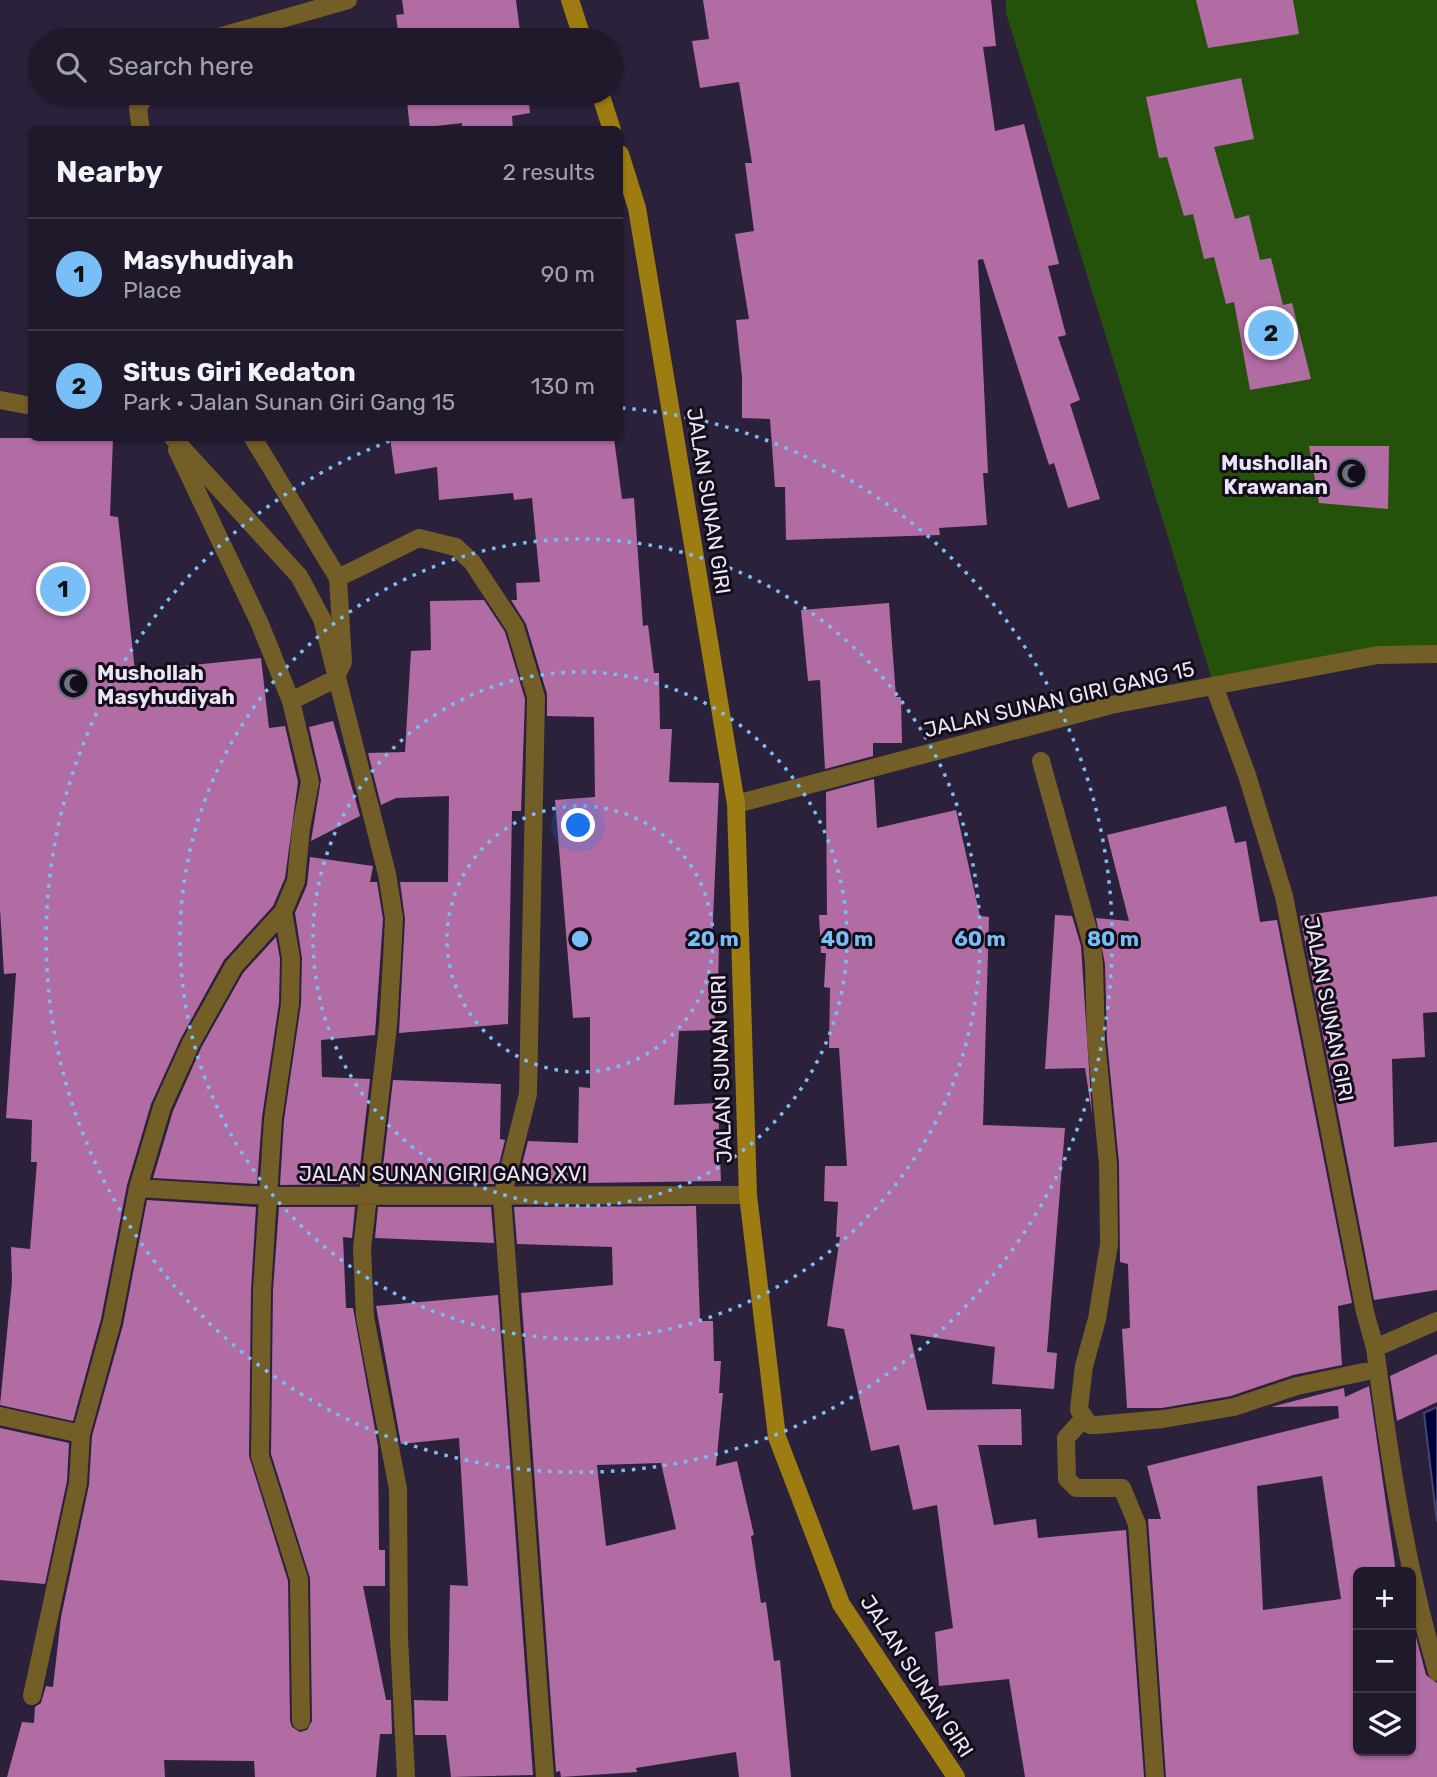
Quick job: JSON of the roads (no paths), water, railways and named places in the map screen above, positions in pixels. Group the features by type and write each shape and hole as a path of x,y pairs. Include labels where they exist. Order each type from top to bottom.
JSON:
{"main road":[{"path":"570,0 579,28"},
{"path":"604,105 611,126"},
{"name":"JALAN SUNAN GIRI","path":"623,164 637,208 736,804 748,1195 777,1437 841,1604 956,1777"}],"street":[{"path":"250,28 348,0"},
{"path":"140,105 140,126"},
{"path":"0,400 28,405"},
{"path":"32,1696 78,1483 81,1434 112,1322 138,1188 162,1107 191,1043 234,965 283,912 296,881 301,828 310,782 291,701 259,622 173,441"},
{"path":"175,441 299,576 322,619 335,679 387,874 394,918 388,1026 362,1248 365,1317 398,1489 399,1638 406,1777"},
{"path":"255,441 338,578 343,662 335,679 291,701"},
{"path":"338,578 419,538 456,547 472,562 515,627 536,698 528,1094 502,1197 545,1777"},
{"name":"JALAN SUNAN GIRI GANG 15","path":"736,804 1111,705 1378,655 1437,654"},
{"name":"JALAN SUNAN GIRI","path":"1214,686 1247,775 1284,896 1365,1312 1375,1348 1392,1470 1418,1605 1437,1672"},
{"path":"1041,761 1092,944 1096,1041 1108,1164 1109,1244 1097,1320 1084,1366 1079,1410 1083,1419 1090,1425 1175,1418 1234,1408 1297,1386 1378,1369"},
{"path":"283,912 291,958 290,1004 273,1119 271,1196 262,1290 260,1457 299,1579 301,1721"},
{"name":"JALAN SUNAN GIRI GANG XVI","path":"138,1188 271,1196 748,1195"},
{"path":"1375,1348 1437,1321"},
{"path":"0,1416 81,1434"},
{"path":"1083,1419 1066,1438 1067,1479 1076,1488 1122,1488 1137,1524 1155,1777"}],"place":[{"name":"Situs Giri Kedaton","path":"1271,333"},
{"name":"Mushollah Krawanan","path":"1351,474"},
{"name":"Masyhudiyah","path":"63,589"},
{"name":"Mushollah Masyhudiyah","path":"74,684"}]}
